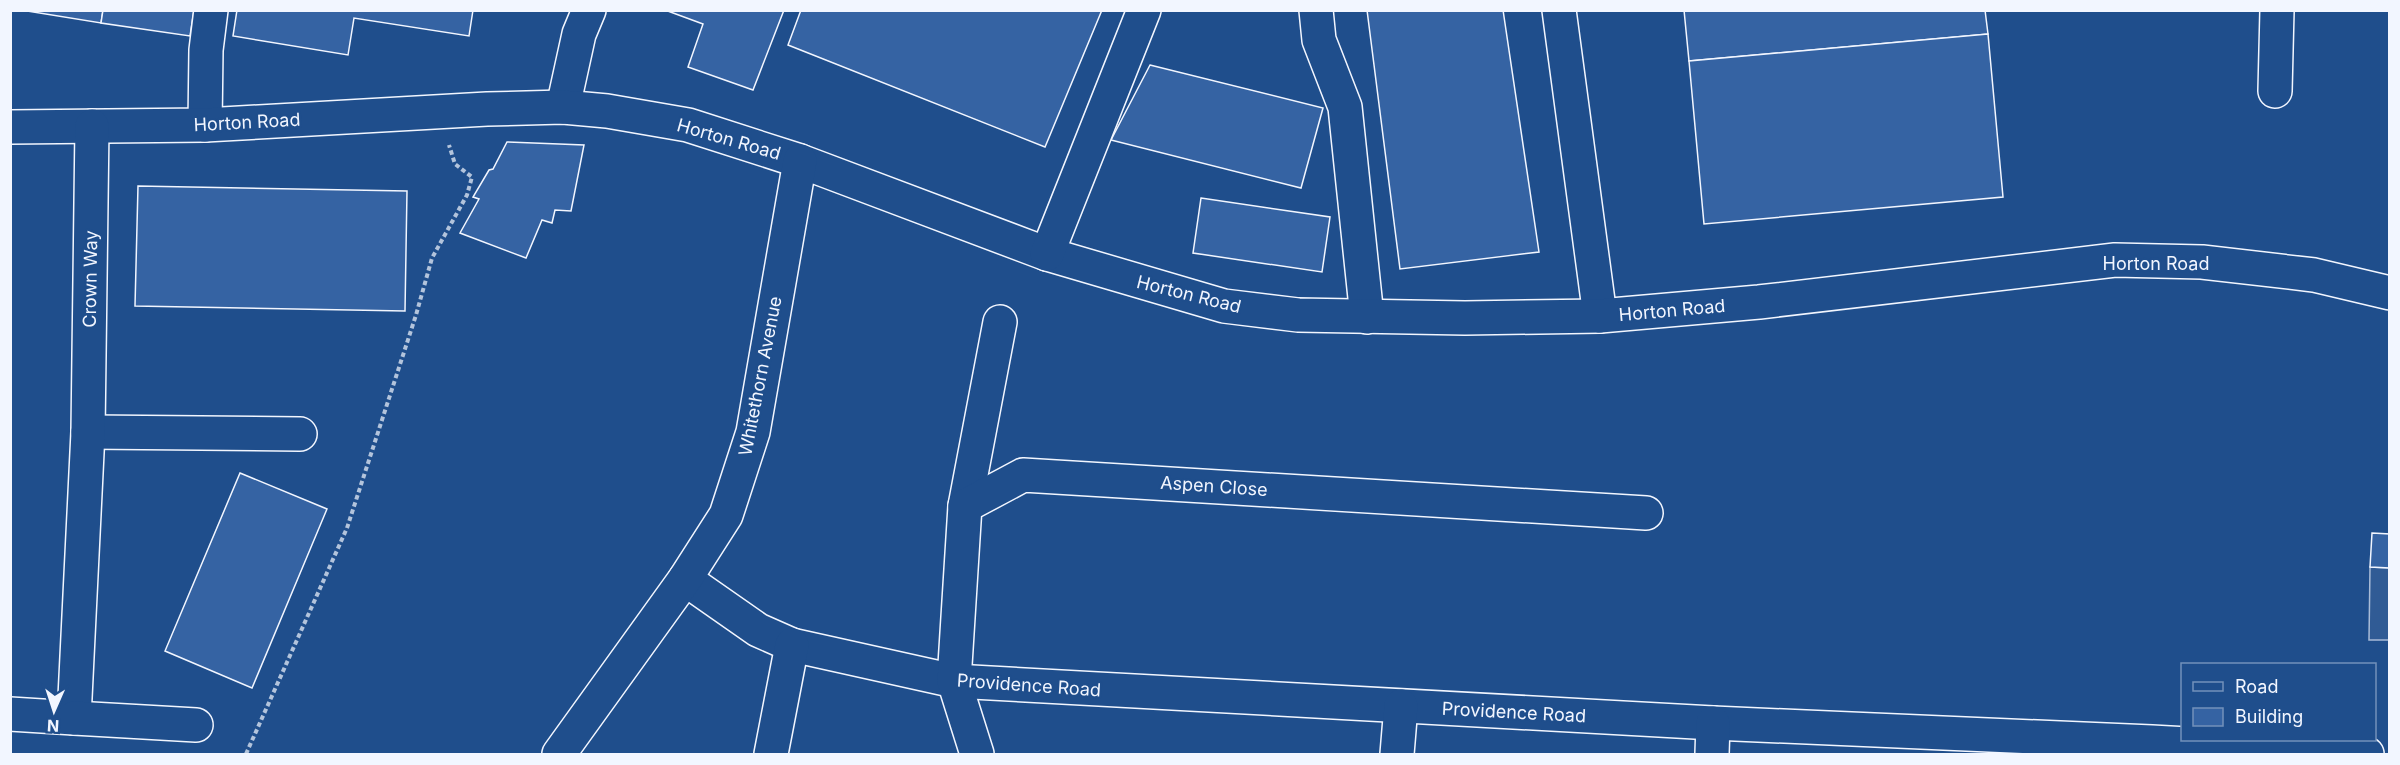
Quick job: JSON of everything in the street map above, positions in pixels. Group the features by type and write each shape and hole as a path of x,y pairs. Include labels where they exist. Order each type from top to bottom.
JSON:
{"street":[{"path":"204,125 206,50 211,10"},
{"path":"563,107 579,34 589,10"},
{"path":"1047,254 1144,10"},
{"path":"1316,10 1319,40 1345,107 1367,317"},
{"path":"1559,10 1600,316"},
{"path":"2275,91 2277,10"},
{"name":"Horton Road","path":"10,127 204,125 447,111 563,107 607,111 688,125 800,160 1047,254 1224,306 1298,315 1465,318 1600,316 1759,302 2115,260 2202,262 2291,272 2314,275 2390,293"},
{"name":"Crown Way","path":"74,718 88,432 92,126"},
{"name":"Whitethorn Avenue","path":"559,754 685,579 726,515 753,432 800,160"},
{"path":"977,754 954,681 965,506 1000,322"},
{"path":"88,432 300,434"},
{"name":"Aspen Close","path":"965,506 1023,475 1646,513"},
{"name":"Providence Road","path":"685,579 758,630 792,645 954,681 1401,706 1712,739 2367,754"},
{"path":"771,754 792,645"},
{"path":"1397,754 1401,706"},
{"path":"10,714 196,725"}],"path":[{"path":"246,754 347,528 416,315 432,258 467,195 472,177 455,164 448,144 447,111"}],"shaded area":[{"path":"2370,567 2389,568 2389,640 2369,640"}],"building":[{"path":"21,10 103,10 101,23"},
{"path":"103,10 194,10 190,36 101,23"},
{"path":"237,10 473,10 469,36 354,18 348,55 233,36"},
{"path":"665,10 784,10 753,90 688,67 703,24"},
{"path":"801,10 1102,10 1045,147 788,45"},
{"path":"1367,10 1503,10 1539,252 1400,269"},
{"path":"1684,10 1985,10 1988,34 1689,61"},
{"path":"1988,34 2003,197 1704,224 1689,61"},
{"path":"1150,65 1323,108 1301,188 1111,140"},
{"path":"507,142 584,145 571,211 555,210 552,223 542,220 526,258 460,233 479,199 473,197 489,170 493,169"},
{"path":"138,186 407,191 405,311 135,306"},
{"path":"1201,198 1330,217 1322,272 1193,253"},
{"path":"240,473 327,509 252,688 165,651"},
{"path":"2372,533 2390,534 2390,568 2370,567"}]}
